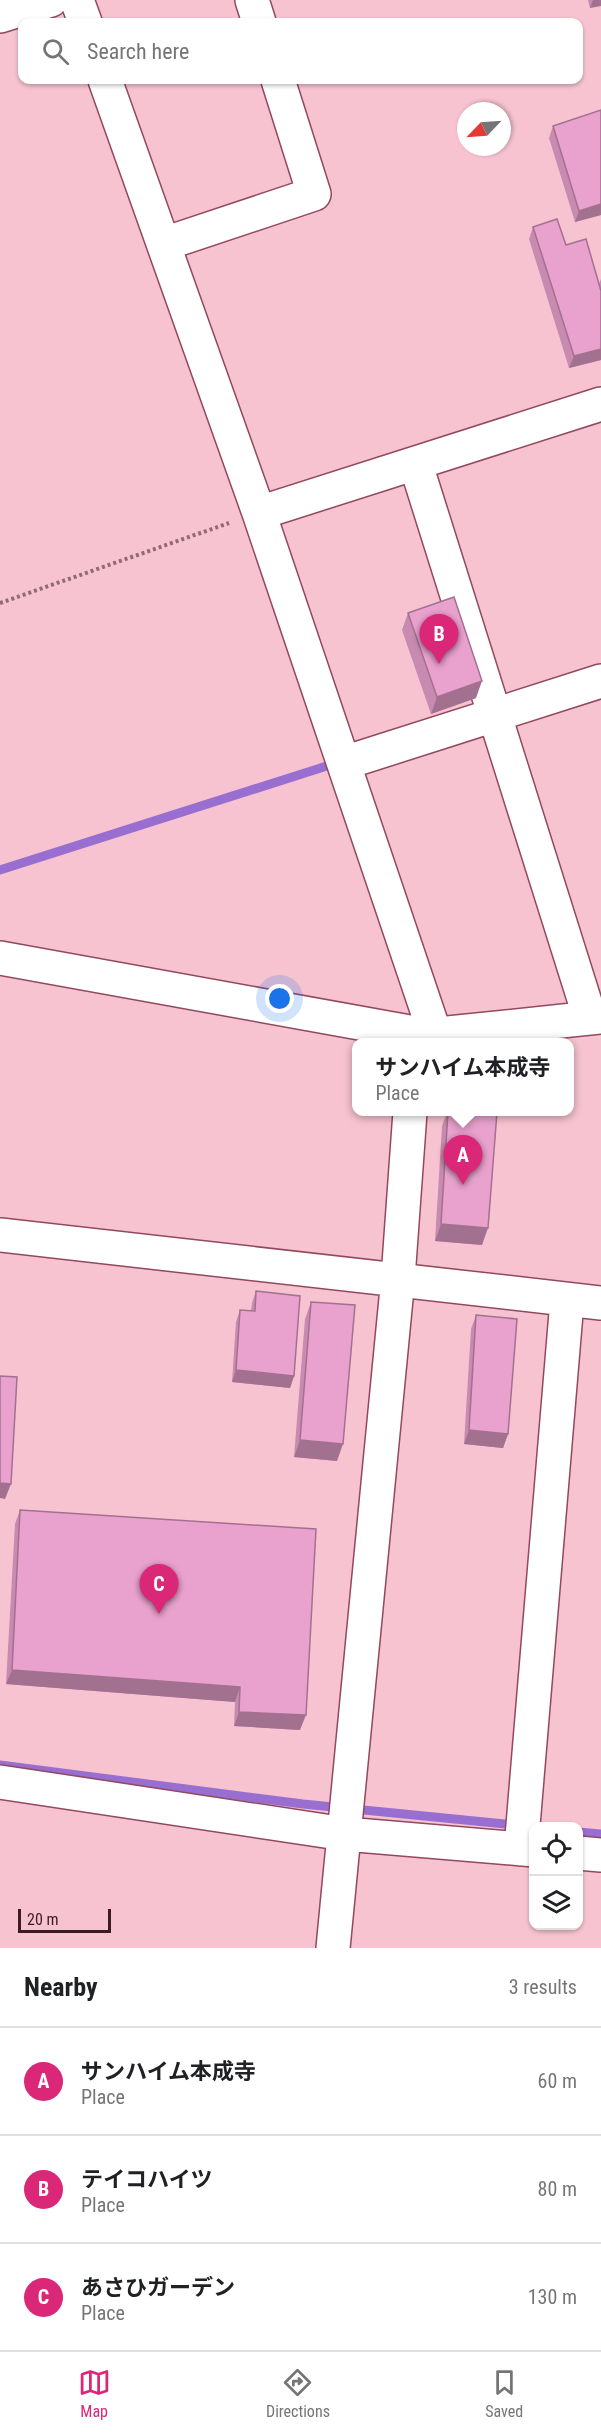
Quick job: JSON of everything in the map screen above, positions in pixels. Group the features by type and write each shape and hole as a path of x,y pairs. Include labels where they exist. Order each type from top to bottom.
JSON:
{"street":[{"path":"0,16 51,0"},
{"path":"77,0 84,18"},
{"path":"252,0 259,18"},
{"path":"106,84 260,513 344,763 421,1036"},
{"path":"164,244 314,194 279,84"},
{"path":"260,513 601,404"},
{"path":"0,958 421,1036 595,1017 493,714 416,465"},
{"path":"344,763 601,681"},
{"path":"333,1948 398,1278 410,1116"},
{"path":"0,1235 398,1278 601,1303"},
{"path":"0,1782 345,1834 527,1849 567,1300"},
{"path":"583,1853 601,1855"}],"path":[{"path":"0,603 260,513"}],"building":[{"path":"601,110 601,204 579,211 553,126"},
{"path":"557,219 566,245 586,239 601,291 601,349 574,356 533,227"},
{"path":"454,597 482,681 437,697 408,613"},
{"path":"448,1116 497,1116 488,1228 441,1224"},
{"path":"256,1291 300,1296 294,1376 236,1370 240,1310 255,1311"},
{"path":"311,1302 355,1305 343,1444 300,1440"},
{"path":"476,1315 517,1319 508,1434 469,1430"},
{"path":"0,1376 17,1377 11,1484 0,1483"},
{"path":"20,1510 316,1529 306,1715 239,1712 240,1687 12,1670"}],"waterway":[{"path":"0,870 330,765"},
{"path":"0,1765 303,1804 516,1825"},
{"path":"583,1832 601,1834"}],"place":[{"name":"テイコハイツ","path":"439,664"},
{"name":"サンハイム本成寺","path":"463,1185"},
{"name":"あさひガーデン","path":"159,1614"}]}
